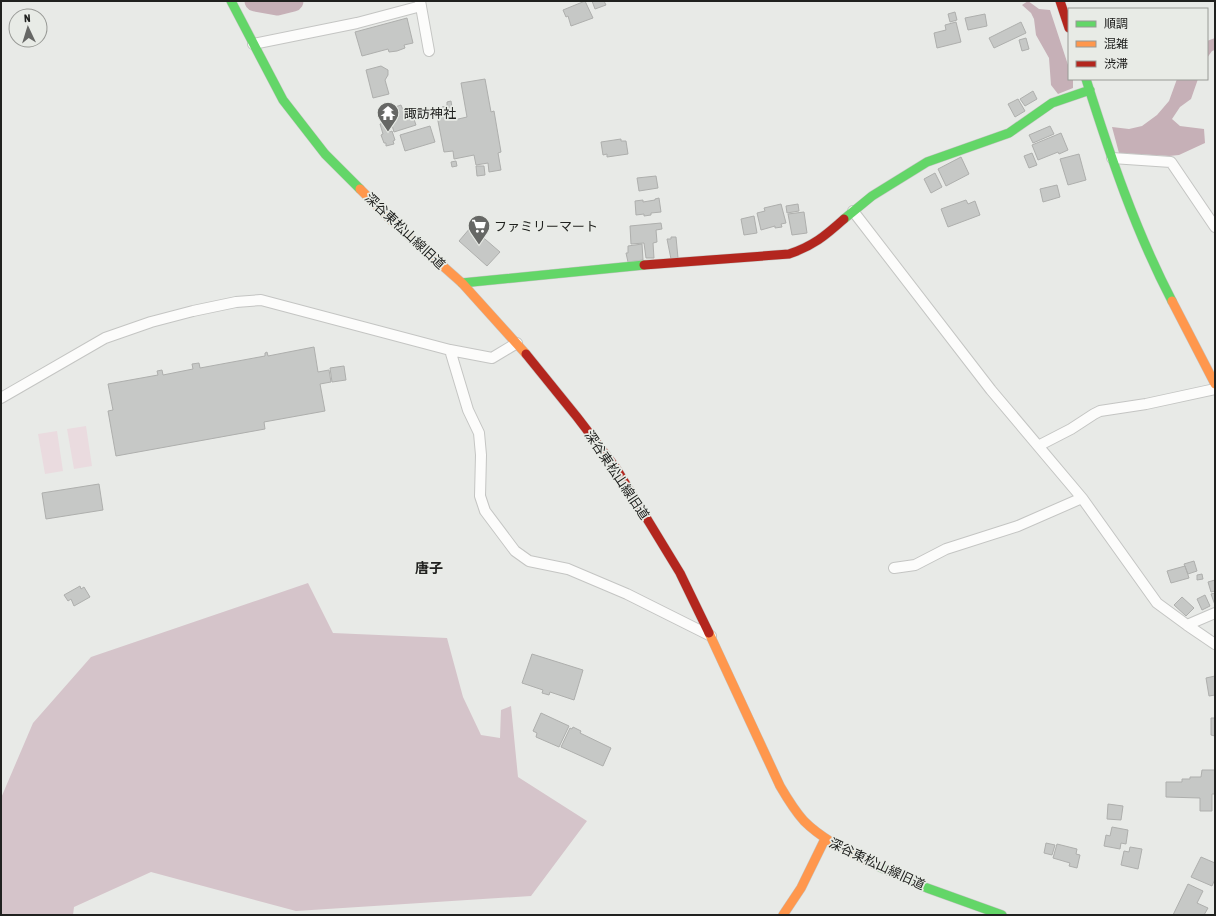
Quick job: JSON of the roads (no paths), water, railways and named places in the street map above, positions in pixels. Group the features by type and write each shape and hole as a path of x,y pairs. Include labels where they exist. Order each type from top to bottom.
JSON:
{"street":[{"name":"深谷東松山線旧道","path":"231,1 283,100 325,154 392,221 462,283 516,343 577,417 616,468 680,573 711,636 780,786 804,821 825,839 875,865 1002,915"},
{"path":"1060,1 1068,25"},
{"path":"253,44 357,23 421,4 429,51"},
{"path":"1086,80 1131,211 1153,263 1215,384"},
{"path":"462,283 676,262 789,254 806,248 824,237 852,211 872,196 927,162 1009,133 1052,103 1090,90"},
{"path":"1112,158 1171,162 1215,227"},
{"path":"852,211 991,390 1082,498 1157,603 1215,644"},
{"path":"1,398 105,338 151,322 236,302 261,300 450,350 492,358 516,343"},
{"path":"450,350 468,410 479,433 481,455 480,496 485,511 515,551 529,561 568,569 627,594 711,636"},
{"path":"1038,446 1071,430 1100,411 1146,404 1215,389"},
{"path":"894,568 915,565 946,549 1018,526 1082,498"},
{"path":"1188,625 1215,613"},
{"path":"783,915 800,893 825,839"}],"waterway":[{"path":"255,1 277,5 293,1"}],"place":[{"name":"諏訪神社","path":"388,132"},
{"name":"ファミリーマート","path":"479,246"}],"district":[{"name":"唐子","path":"429,568"}]}
